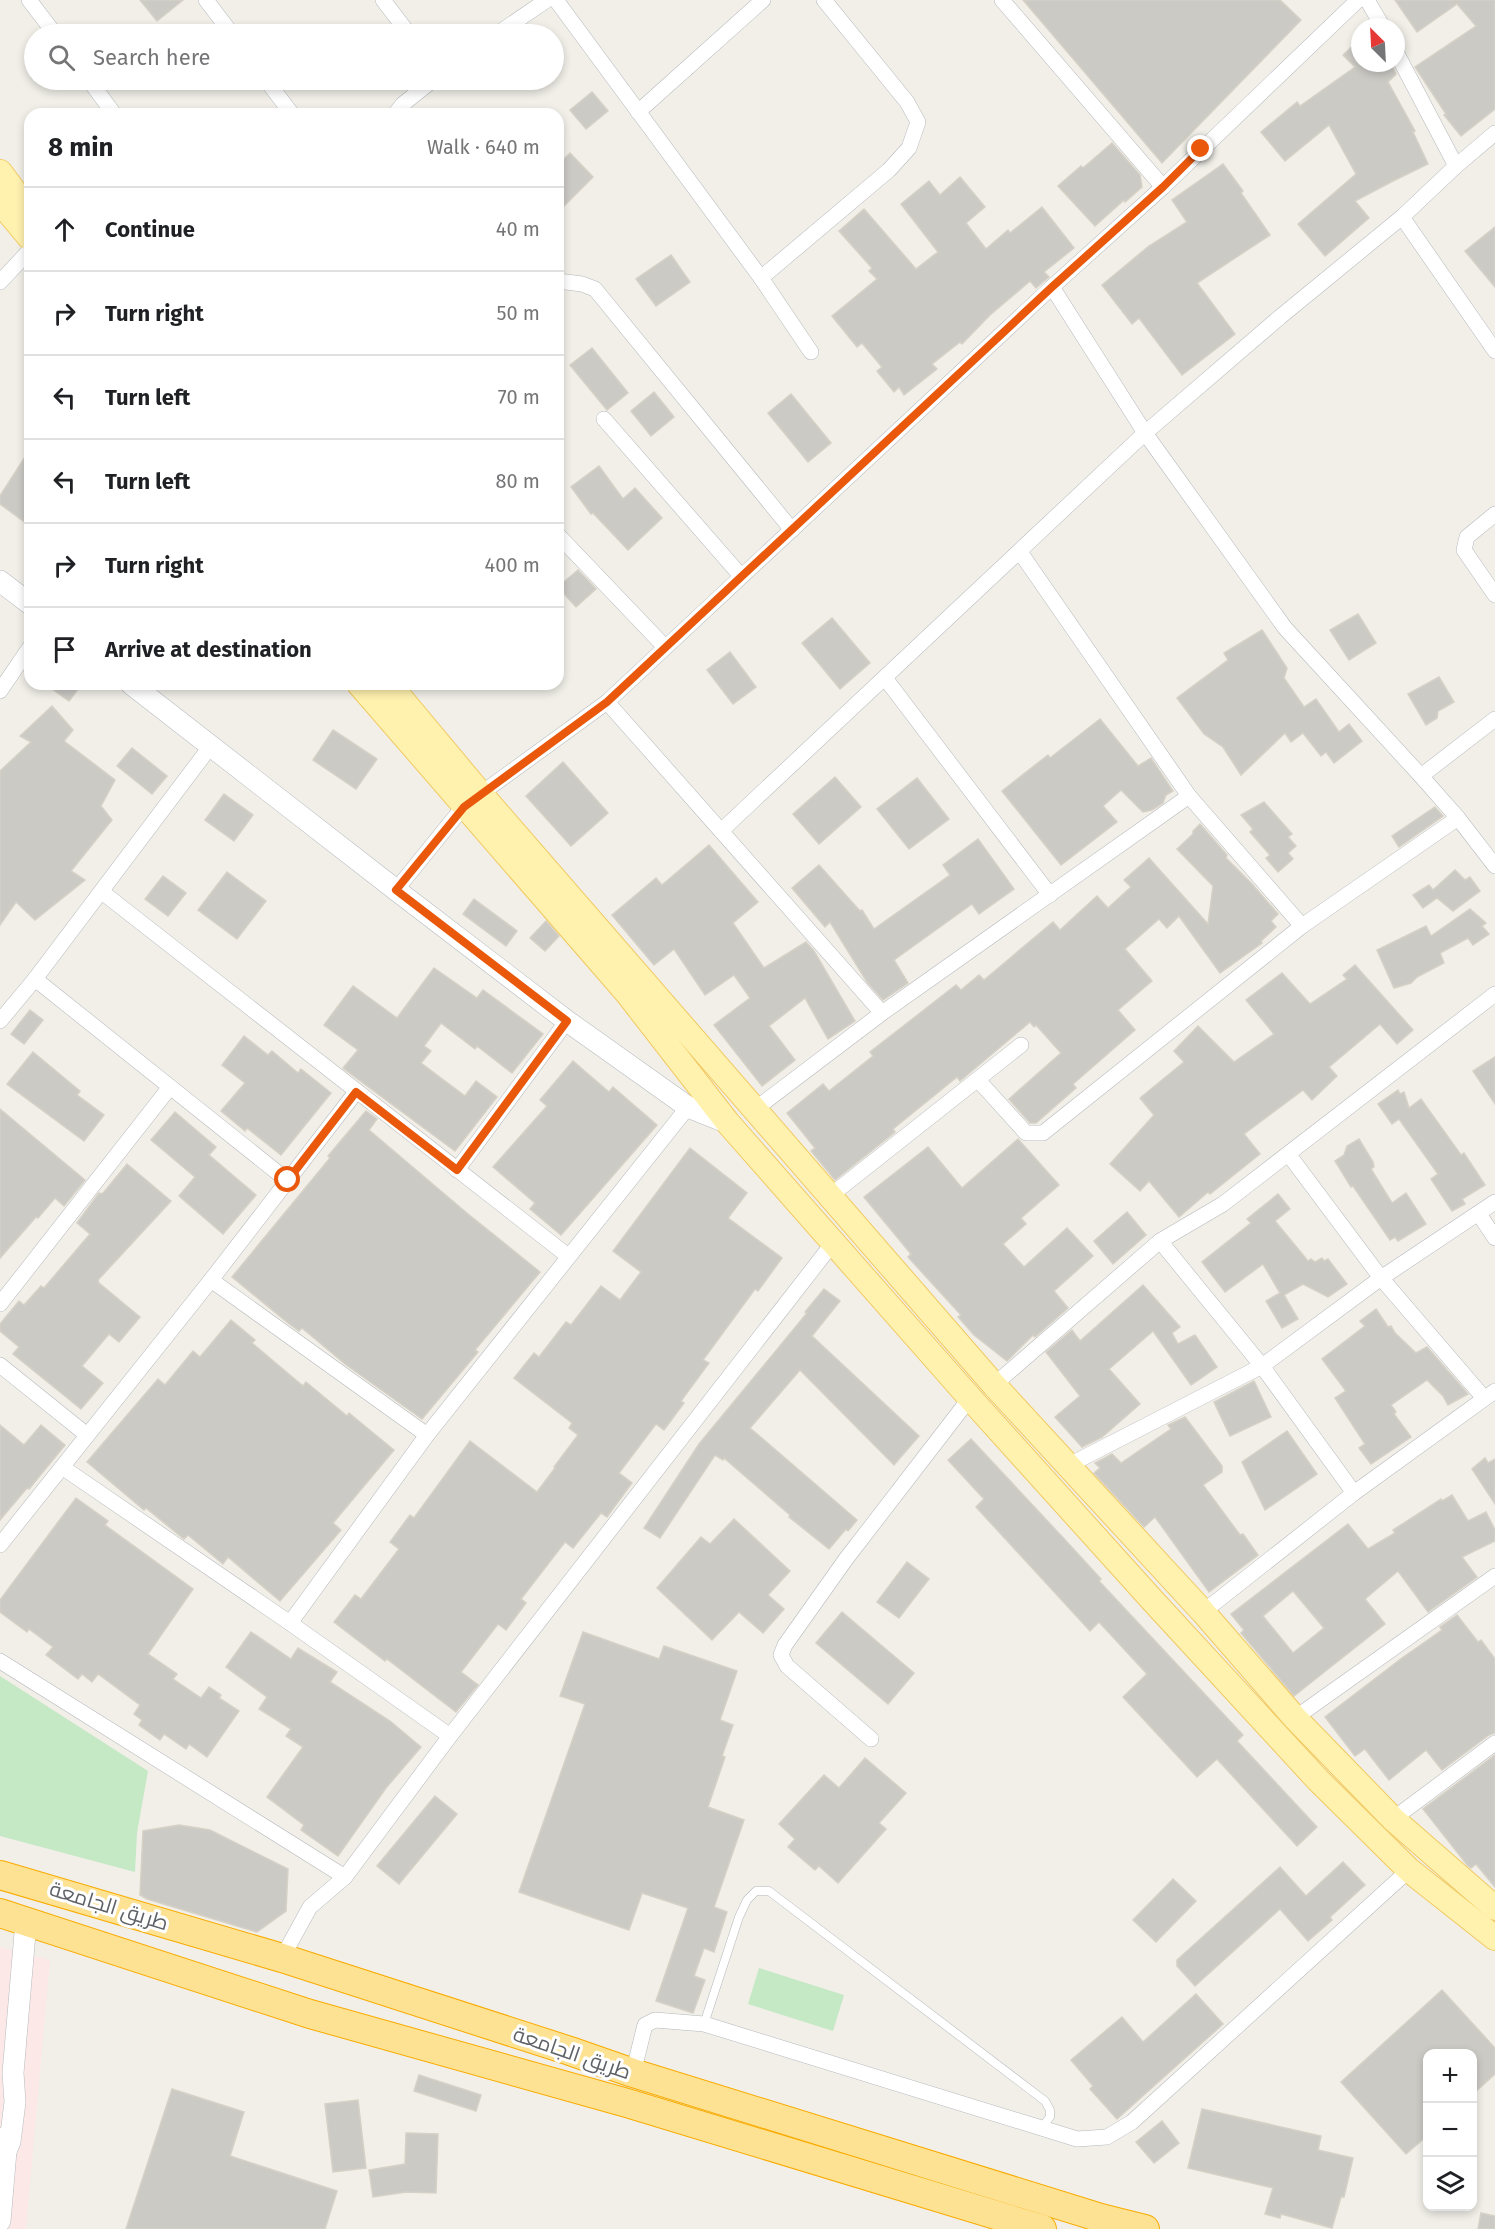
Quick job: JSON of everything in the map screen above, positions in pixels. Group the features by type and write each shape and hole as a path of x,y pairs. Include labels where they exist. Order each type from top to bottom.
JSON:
{"highway":[{"name":"طريق الجامعة","path":"0,1875 282,1958 633,2073 1089,2215 1145,2229"},
{"name":"طريق الجامعة","path":"13,1918 310,2014 639,2107 1042,2229"}],"main road":[{"path":"0,172 24,204"},
{"path":"0,202 24,231"},
{"path":"365,690 444,767 627,993 728,1123 970,1398 1318,1780 1409,1870 1495,1938"},
{"path":"393,690 444,767"},
{"path":"472,800 691,1034 754,1110 994,1385 1203,1612 1295,1718 1393,1819 1495,1908"}],"street":[{"path":"29,0 47,24"},
{"path":"206,0 224,24"},
{"path":"383,0 401,24"},
{"path":"512,24 547,0"},
{"path":"556,0 761,278 811,352"},
{"path":"638,112 763,0"},
{"path":"761,278 889,170 909,148 918,122 908,102 824,0"},
{"path":"1002,0 1163,187"},
{"path":"396,890 472,800 607,702 1052,287 1163,187 1358,0"},
{"path":"1367,0 1378,18"},
{"path":"1405,68 1456,166"},
{"path":"96,90 109,108"},
{"path":"274,90 287,108"},
{"path":"406,108 423,90"},
{"path":"721,831 1145,433 1280,317 1402,217 1495,133"},
{"path":"1402,217 1489,330 1495,351"},
{"path":"0,282 24,256"},
{"path":"564,282 582,284 595,289 792,530"},
{"path":"1052,287 1145,433 1285,628 1421,776 1458,818 1495,866"},
{"path":"604,419 741,576"},
{"path":"1495,514 1467,537 1464,550 1495,595"},
{"path":"564,541 665,647"},
{"path":"1020,552 1189,796 1302,926"},
{"path":"0,581 24,599"},
{"path":"0,691 24,656"},
{"path":"885,678 1050,895"},
{"path":"139,690 567,1021 688,1107 728,1123"},
{"path":"607,702 882,1013"},
{"path":"1421,776 1495,719"},
{"path":"0,1021 102,892 210,747"},
{"path":"754,1110 882,1013 1189,796"},
{"path":"978,1080 1026,1133 1043,1133 1302,926 1458,818"},
{"path":"102,892 568,1256"},
{"path":"35,979 288,1180"},
{"path":"994,1385 1160,1241 1223,1204 1495,994"},
{"path":"457,1170 567,1021"},
{"path":"830,1196 1021,1045"},
{"path":"0,1304 170,1088"},
{"path":"0,1545 211,1280 356,1092"},
{"path":"290,1623 427,1435 688,1107"},
{"path":"1203,1612 1354,1493 1490,1395 1381,1278 1289,1155"},
{"path":"1069,1465 1262,1366 1381,1278 1495,1202"},
{"path":"1479,1214 1495,1238"},
{"path":"1160,1241 1262,1366 1354,1493"},
{"path":"282,1958 310,1907 345,1877 450,1736 833,1243"},
{"path":"211,1280 427,1435"},
{"path":"0,1365 87,1435"},
{"path":"871,1739 787,1666 782,1655 784,1645 846,1559 970,1398"},
{"path":"62,1467 450,1736"},
{"path":"1295,1718 1495,1576"},
{"path":"0,1661 345,1877"},
{"path":"1393,1819 1495,1743"},
{"path":"633,2073 645,2025 655,2020 704,2024 1077,2139 1107,2137 1132,2122 1409,1870"},
{"path":"0,2221 3,2127 8,2087 13,2073 13,1918"}],"lane":[{"path":"704,2024 747,1900 756,1891 769,1891 1046,2101 1050,2117 1042,2127"}],"shaded area":[{"path":"0,1947 50,1960 26,2229 0,2229"}],"green space":[{"path":"0,1676 148,1771 137,1833 135,1872 0,1836"},
{"path":"759,1968 844,1995 833,2031 748,2004"}],"building":[{"path":"140,0 183,0 157,21"},
{"path":"1023,0 1280,0 1301,20 1162,163"},
{"path":"1395,0 1495,0 1495,109 1461,136 1444,115 1446,114 1415,67 1476,26 1457,4 1417,32"},
{"path":"1351,47 1351,63 1343,55"},
{"path":"1351,70 1351,72 1395,72 1396,74 1388,82 1415,131 1413,132 1428,164 1355,201 1369,218 1325,256 1298,224 1356,174 1329,125 1285,161 1261,132 1297,102 1300,106"},
{"path":"592,92 608,111 586,129 570,110"},
{"path":"1112,143 1140,175 1142,187 1095,226 1058,186"},
{"path":"570,153 593,177 564,206 564,159"},
{"path":"1223,164 1270,235 1197,283 1235,334 1182,375 1139,318 1132,324 1102,285 1149,246 1187,222 1172,200"},
{"path":"960,177 985,207 966,223 986,249 1008,230 1010,233 1042,207 1074,248 1044,272 1049,277 1036,288 1030,281 990,315 962,344 960,342 932,364 937,369 904,395 899,387 894,392 877,371 882,367 862,343 857,347 832,316 877,279 869,271 872,268 839,231 864,209 916,269 938,252 901,204 929,181 940,195"},
{"path":"1495,227 1495,287 1465,251"},
{"path":"671,255 690,282 656,306 636,279"},
{"path":"592,348 628,393 607,410 570,365"},
{"path":"654,392 674,417 651,436 631,411"},
{"path":"791,394 831,443 808,462 768,413"},
{"path":"24,458 24,522 0,504 0,496"},
{"path":"599,466 623,499 635,488 662,518 628,550 593,513 591,514 571,487"},
{"path":"578,570 596,589 576,607 564,594 564,582"},
{"path":"1358,614 1376,643 1349,660 1330,630"},
{"path":"832,618 870,663 840,689 802,643"},
{"path":"1262,630 1287,668 1284,678 1304,707 1316,699 1339,732 1349,724 1362,741 1334,763 1326,752 1321,756 1303,733 1291,742 1285,733 1241,775 1223,747 1204,734 1177,698 1228,660 1224,653"},
{"path":"730,652 756,687 733,704 707,670"},
{"path":"1439,677 1454,702 1438,711 1437,718 1426,725 1408,694"},
{"path":"53,690 77,690 69,701"},
{"path":"52,706 73,730 64,741 115,780 101,806 112,820 71,871 85,880 35,920 16,902 0,925 0,771 31,742 20,736"},
{"path":"1100,719 1138,766 1151,758 1173,791 1166,795 1163,803 1152,810 1143,812 1121,790 1103,806 1117,822 1061,865 1002,791 1048,755 1050,758"},
{"path":"333,730 377,759 356,789 313,760"},
{"path":"132,748 167,776 152,794 117,766"},
{"path":"563,762 608,813 571,846 526,796"},
{"path":"835,777 861,807 819,844 793,814"},
{"path":"917,778 949,819 909,849 877,809"},
{"path":"224,794 253,815 234,841 205,820"},
{"path":"1264,802 1292,834 1288,837 1296,846 1288,853 1293,859 1278,872 1266,858 1270,855 1250,832 1253,829 1241,815"},
{"path":"1435,807 1443,816 1399,847 1392,836"},
{"path":"1200,824 1227,855 1226,858 1278,914 1271,921 1276,927 1261,941 1262,943 1220,973 1179,916 1167,928 1159,919 1125,949 1152,981 1118,1010 1135,1030 1073,1084 1076,1088 1036,1123 1030,1123 1009,1099 1061,1053 1036,1025 1034,1027 1030,1022 960,1081 957,1077 893,1129 895,1132 835,1180 811,1151 815,1148 787,1113 823,1084 829,1091 873,1056 870,1052 956,985 961,990 979,975 984,980 1053,922 1060,930 1097,896 1108,908 1131,887 1124,880 1149,858 1208,924 1213,886 1177,849"},
{"path":"978,839 1014,889 979,914 972,904 894,960 908,983 883,1000 867,982 830,922 825,927 792,888 819,865 860,911 862,910 874,929 950,875 943,865"},
{"path":"709,845 758,902 733,923 764,968 806,942 814,951 855,1021 828,1039 805,998 769,1026 795,1060 762,1086 714,1025 750,998 734,975 705,995 674,949 654,965 612,915 656,878 662,885"},
{"path":"1455,870 1465,880 1470,877 1480,891 1453,911 1437,898 1423,908 1413,895 1429,885 1433,890"},
{"path":"227,872 266,901 237,939 198,910"},
{"path":"163,876 186,893 168,916 145,899"},
{"path":"474,899 517,931 506,946 463,914"},
{"path":"1470,909 1486,923 1482,926 1489,934 1473,945 1468,938 1440,953 1444,963 1417,977 1411,983 1394,988 1377,950 1426,926 1431,936"},
{"path":"546,921 559,936 545,951 530,938"},
{"path":"1355,965 1413,1030 1397,1044 1380,1024 1329,1067 1337,1076 1312,1100 1303,1090 1244,1134 1260,1154 1210,1194 1208,1192 1179,1217 1149,1181 1140,1191 1110,1164 1154,1115 1140,1098 1184,1062 1174,1051 1198,1026 1234,1062 1274,1034 1246,1000 1282,973 1310,1004 1347,979 1343,975"},
{"path":"434,968 477,998 483,990 543,1034 512,1073 477,1046 475,1049 441,1023 424,1046 431,1051 421,1063 465,1096 476,1081 497,1097 455,1151 343,1068 358,1050 324,1025 353,986 397,1018"},
{"path":"30,1010 43,1020 24,1044 11,1034"},
{"path":"244,1036 268,1055 272,1051 298,1073 301,1069 331,1093 281,1155 247,1128 245,1131 221,1111 245,1083 222,1065"},
{"path":"33,1052 80,1091 77,1095 104,1115 84,1141 7,1084"},
{"path":"1495,1057 1495,1104 1473,1071"},
{"path":"573,1061 609,1092 613,1087 657,1125 561,1235 530,1209 535,1203 493,1167 547,1106 540,1100"},
{"path":"1398,1090 1400,1094 1404,1092 1409,1108 1421,1099 1461,1155 1464,1153 1485,1185 1462,1199 1465,1204 1452,1211 1431,1179 1438,1174 1399,1119 1392,1124 1378,1104"},
{"path":"0,1109 85,1180 64,1206 55,1198 0,1258"},
{"path":"366,1111 377,1119 369,1130 540,1272 475,1350 478,1352 422,1419 345,1364 302,1328 299,1331 288,1323 232,1277"},
{"path":"175,1112 216,1147 209,1155 256,1195 223,1234 179,1196 195,1177 151,1140"},
{"path":"1018,1139 1059,1185 1021,1218 1026,1224 1003,1244 1024,1267 1067,1228 1093,1256 1054,1291 1068,1308 1035,1337 1033,1335 1007,1361 974,1335 958,1317 961,1315 908,1257 911,1254 864,1197 928,1147 962,1188"},
{"path":"1359,1139 1373,1162 1374,1167 1371,1169 1392,1203 1406,1193 1426,1224 1398,1241 1395,1237 1390,1240 1335,1161 1344,1155 1347,1146"},
{"path":"690,1148 747,1193 728,1218 782,1258 758,1291 755,1289 703,1360 709,1363 681,1401 684,1403 664,1430 656,1424 619,1473 632,1483 607,1517 601,1513 573,1548 565,1542 521,1599 526,1603 506,1630 498,1624 461,1672 478,1685 456,1712 334,1622 355,1595 361,1599 399,1549 390,1542 410,1515 414,1518 470,1441 537,1492 578,1435 569,1428 572,1423 514,1378 534,1353 539,1357 566,1322 571,1325 601,1286 620,1300 641,1272 613,1251"},
{"path":"127,1164 171,1201 98,1280 140,1317 119,1342 109,1334 82,1366 103,1383 81,1409 13,1354 19,1347 0,1331 0,1324 19,1301 24,1305 41,1286 44,1288 90,1234 77,1223 99,1193 104,1192"},
{"path":"1278,1194 1290,1209 1275,1221 1308,1261 1328,1259 1347,1284 1328,1297 1303,1284 1284,1295 1298,1319 1282,1328 1266,1301 1280,1293 1263,1264 1225,1292 1202,1262 1251,1223 1247,1219"},
{"path":"1127,1212 1146,1235 1113,1264 1094,1241"},
{"path":"1143,1285 1180,1327 1172,1333 1178,1344 1195,1335 1217,1367 1191,1385 1153,1331 1109,1369 1140,1404 1102,1437 1082,1447 1055,1417 1080,1396 1046,1352 1072,1330 1080,1341"},
{"path":"824,1289 840,1301 812,1336 919,1436 894,1465 800,1370 750,1428 857,1520 829,1549 789,1517 790,1515 724,1458 723,1460 715,1455 660,1538 644,1528 699,1444 807,1313 805,1312"},
{"path":"1376,1309 1388,1327 1391,1326 1395,1333 1416,1353 1427,1347 1468,1394 1448,1405 1443,1396 1427,1380 1391,1405 1396,1412 1394,1414 1411,1437 1371,1464 1359,1448 1365,1444 1335,1398 1346,1391 1322,1359 1365,1326 1360,1321"},
{"path":"231,1320 255,1340 252,1343 303,1386 306,1382 347,1416 349,1413 394,1450 333,1523 341,1530 280,1601 228,1557 223,1564 188,1535 184,1539 146,1508 144,1510 87,1462 158,1379 165,1385 193,1351 200,1357"},
{"path":"1254,1381 1271,1417 1230,1436 1214,1402"},
{"path":"1185,1417 1222,1466 1222,1472 1203,1485 1258,1555 1209,1592 1155,1517 1144,1527 1094,1473 1100,1468 1095,1463 1112,1454 1121,1463 1171,1429 1168,1425"},
{"path":"0,1425 24,1445 41,1425 65,1445 0,1520"},
{"path":"1287,1431 1317,1474 1265,1510 1242,1462"},
{"path":"971,1439 1101,1579 1099,1581 1243,1735 1237,1741 1317,1827 1297,1846 1217,1759 1197,1777 1123,1697 1147,1674 1099,1622 1090,1631 976,1507 984,1499 948,1460"},
{"path":"1485,1458 1488,1463 1495,1459 1495,1504 1472,1469"},
{"path":"1452,1495 1468,1521 1486,1512 1495,1530 1495,1541 1462,1557 1477,1577 1428,1612 1398,1571 1365,1599 1385,1624 1294,1696 1241,1633 1244,1630 1231,1614 1348,1524 1368,1549 1395,1533 1393,1530 1441,1499 1442,1501","holes":["1293,1591 1324,1628 1293,1653 1263,1616"]},
{"path":"76,1498 108,1521 105,1525 193,1589 148,1654 177,1674 173,1679 201,1698 209,1687 221,1695 219,1698 239,1711 207,1757 189,1744 186,1749 164,1734 160,1740 139,1725 142,1720 134,1714 140,1705 98,1674 92,1682 82,1674 78,1679 46,1655 53,1647 29,1629 27,1632 0,1612 0,1600"},
{"path":"734,1519 790,1571 768,1595 784,1609 763,1633 739,1612 712,1640 657,1588 701,1537 710,1544"},
{"path":"907,1562 929,1579 899,1618 877,1602"},
{"path":"842,1612 914,1673 888,1704 816,1643"},
{"path":"1457,1615 1478,1642 1481,1640 1495,1659 1495,1733 1442,1770 1426,1750 1389,1780 1365,1749 1355,1756 1325,1717 1442,1630 1440,1627"},
{"path":"251,1632 291,1659 298,1648 337,1672 330,1682 390,1721 421,1747 386,1788 338,1856 301,1830 304,1825 267,1797 303,1747 286,1736 291,1729 259,1709 267,1697 226,1667"},
{"path":"583,1632 659,1659 664,1646 737,1671 720,1720 733,1725 708,1807 744,1820 714,1907 727,1912 714,1952 704,1948 694,1976 705,1980 693,2013 656,2001 688,1908 642,1893 629,1930 519,1892 585,1704 560,1696"},
{"path":"1495,1755 1495,1887 1476,1864 1471,1868 1468,1866 1423,1809"},
{"path":"865,1758 906,1793 879,1823 886,1829 838,1883 819,1866 815,1870 788,1847 795,1839 779,1824 824,1775 839,1788"},
{"path":"435,1796 457,1814 399,1884 377,1866"},
{"path":"179,1825 210,1830 288,1869 286,1911 257,1932 140,1895 143,1831"},
{"path":"1343,1862 1365,1885 1330,1917 1332,1920 1308,1941 1280,1909 1195,1986 1177,1966 1177,1960 1280,1867 1306,1896"},
{"path":"1173,1879 1196,1901 1156,1942 1133,1920"},
{"path":"1442,1990 1495,2048 1495,2074 1477,2090 1477,2049 1423,2049 1423,2139 1406,2154 1341,2082"},
{"path":"1196,1994 1223,2024 1117,2119 1090,2089 1093,2086 1071,2060 1122,2017 1143,2042"},
{"path":"419,2075 481,2095 476,2111 414,2091"},
{"path":"172,2089 244,2112 230,2156 337,2191 325,2229 126,2229"},
{"path":"358,2100 366,2168 333,2172 325,2104"},
{"path":"1202,2109 1321,2136 1318,2150 1353,2158 1344,2197 1341,2197 1332,2228 1281,2214 1280,2218 1265,2214 1273,2188 1188,2168"},
{"path":"1162,2121 1179,2143 1154,2163 1136,2142"},
{"path":"406,2133 438,2134 436,2193 406,2192 373,2197 369,2170 405,2164"},
{"path":"1481,2213 1495,2216 1495,2229 1478,2229"}],"route":[{"path":"288,1180 356,1092 457,1170 567,1021 396,890 464,807 480,793 607,702 1052,287 1163,187 1201,149"}]}
